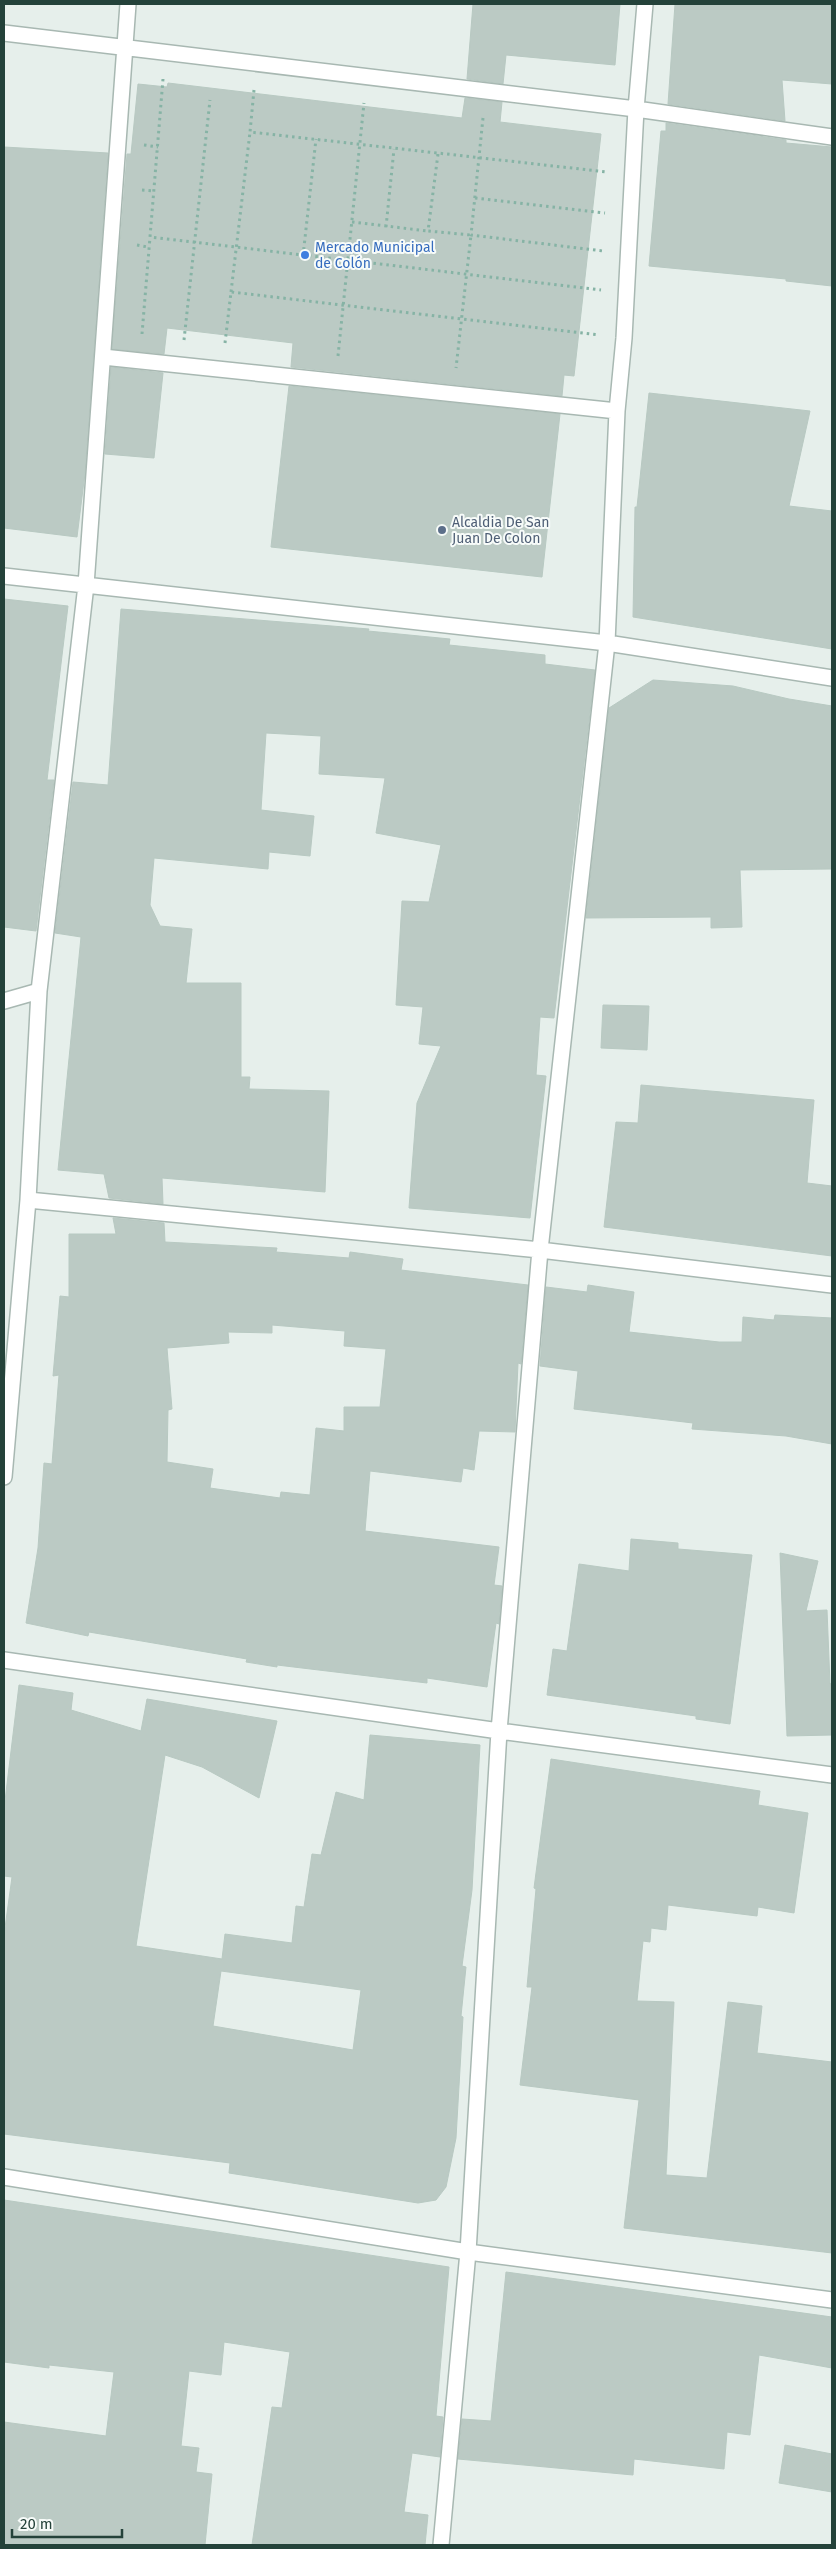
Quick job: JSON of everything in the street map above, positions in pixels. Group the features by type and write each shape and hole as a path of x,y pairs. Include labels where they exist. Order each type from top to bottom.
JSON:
{"street":[{"path":"4,1477 28,1200 39,991 86,585 128,4"},
{"path":"441,2545 468,2252 499,1731 540,1250 608,643 617,411 624,338 636,109 645,4"},
{"path":"4,33 636,109 832,137"},
{"path":"103,357 617,411"},
{"path":"4,576 608,643 832,678"},
{"path":"4,1002 39,991"},
{"path":"28,1200 540,1250 832,1285"},
{"path":"4,1660 499,1731 832,1774"},
{"path":"4,2177 468,2252 832,2300"}],"path":[{"path":"140,361 166,52"},
{"path":"222,369 258,64"},
{"path":"335,381 366,77"},
{"path":"453,394 468,276 486,92"},
{"path":"181,366 210,100"},
{"path":"250,132 633,175"},
{"path":"303,256 316,139"},
{"path":"386,227 394,149"},
{"path":"428,231 438,154"},
{"path":"475,198 631,216"},
{"path":"351,222 628,254"},
{"path":"150,237 468,276 626,293"},
{"path":"231,292 624,338"}],"building":[{"path":"473,4 620,4 615,65 506,55 503,84 467,79"},
{"path":"675,4 832,4 832,84 782,80 785,121 668,104"},
{"path":"168,83 462,118 465,98 502,102 500,122 601,134 574,376 564,375 562,396 291,367 293,343 167,328 164,354 112,349 127,154 131,154 138,84 167,87"},
{"path":"666,123 786,140 786,143 832,147 832,286 786,281 786,279 649,266 661,131 666,131"},
{"path":"4,147 108,153 85,473 77,537 4,528"},
{"path":"111,367 163,373 154,458 105,454"},
{"path":"289,386 560,414 542,577 271,547"},
{"path":"649,393 810,411 789,506 832,511 832,649 633,617 635,507 637,507"},
{"path":"4,599 68,606 47,780 54,780 36,931 4,927"},
{"path":"121,609 369,629 368,631 450,639 449,645 545,655 545,664 595,670 554,1018 540,1017 536,1075 546,1076 530,1218 409,1208 417,1103 441,1046 419,1044 423,1007 396,1005 402,901 429,902 441,845 376,833 385,778 319,774 321,736 266,733 261,810 314,816 310,856 269,852 268,869 154,858 150,905 160,926 192,929 186,983 241,983 241,1077 250,1077 249,1089 329,1091 325,1192 162,1178 163,1204 109,1198 104,1174 58,1170 81,937 55,933 73,782 108,785"},
{"path":"653,680 733,686 789,699 832,706 832,869 740,870 742,927 711,928 711,917 586,918 609,708"},
{"path":"603,1005 649,1006 647,1050 601,1048"},
{"path":"641,1085 814,1100 807,1183 832,1186 832,1256 604,1227 616,1122 638,1123"},
{"path":"113,1218 164,1223 165,1242 277,1248 276,1252 349,1258 350,1252 403,1259 401,1270 528,1285 521,1364 518,1363 515,1432 479,1431 474,1470 463,1468 461,1482 370,1471 365,1531 499,1547 494,1585 502,1586 499,1624 496,1623 487,1687 427,1678 427,1683 277,1665 277,1667 246,1662 247,1659 89,1632 88,1636 26,1623 38,1548 44,1463 52,1464 59,1375 53,1376 60,1296 69,1297 69,1234 116,1234","holes":["272,1325 345,1331 344,1346 386,1349 380,1407 344,1407 344,1431 316,1428 310,1495 281,1492 280,1498 210,1488 213,1469 167,1462 168,1410 172,1409 167,1348 229,1343 228,1332 272,1333"]},
{"path":"588,1285 634,1292 629,1332 719,1342 742,1342 743,1317 774,1320 775,1315 832,1318 832,1444 786,1436 692,1429 693,1423 574,1409 578,1371 540,1366 546,1287 587,1292"},
{"path":"631,1539 678,1543 678,1549 752,1555 730,1724 696,1719 696,1716 547,1695 553,1649 567,1651 579,1564 629,1571"},
{"path":"780,1553 818,1561 806,1611 827,1610 830,1684 832,1683 832,1735 787,1736"},
{"path":"19,1685 73,1693 71,1710 141,1731 147,1699 277,1721 259,1798 202,1767 165,1755 136,1946 222,1959 225,1934 292,1943 296,1906 304,1907 312,1854 321,1855 336,1792 364,1800 370,1735 480,1745 472,1890 462,1966 466,1967 461,2016 463,2017 456,2138 446,2187 436,2200 418,2203 229,2173 230,2163 4,2134 4,1935 12,1877 4,1876 4,1809","holes":["221,1971 361,1990 353,2050 213,2026"]},
{"path":"551,1759 760,1791 758,1805 808,1813 794,1913 758,1907 757,1916 668,1905 666,1930 651,1928 650,1942 643,1941 637,2001 674,2002 666,2175 707,2178 728,2002 762,2006 757,2053 832,2062 832,2253 624,2228 639,2100 520,2085 532,1987 527,1987 536,1889 534,1888"},
{"path":"4,2200 449,2267 436,2416 443,2417 440,2457 412,2453 404,2512 428,2515 425,2545 252,2545 272,2407 282,2408 290,2352 224,2342 221,2375 189,2371 181,2446 199,2448 196,2472 212,2474 205,2545 4,2545 4,2422 106,2436 114,2372 49,2365 49,2368 4,2362"},
{"path":"506,2272 832,2317 832,2368 759,2355 750,2435 727,2432 724,2469 634,2459 633,2475 458,2459 462,2419 491,2421"},
{"path":"785,2445 832,2454 832,2492 779,2483"}],"place":[{"name":"Mercado Municipal de Colón","path":"305,255"},
{"name":"Alcaldia De San Juan De Colon","path":"442,530"}]}
